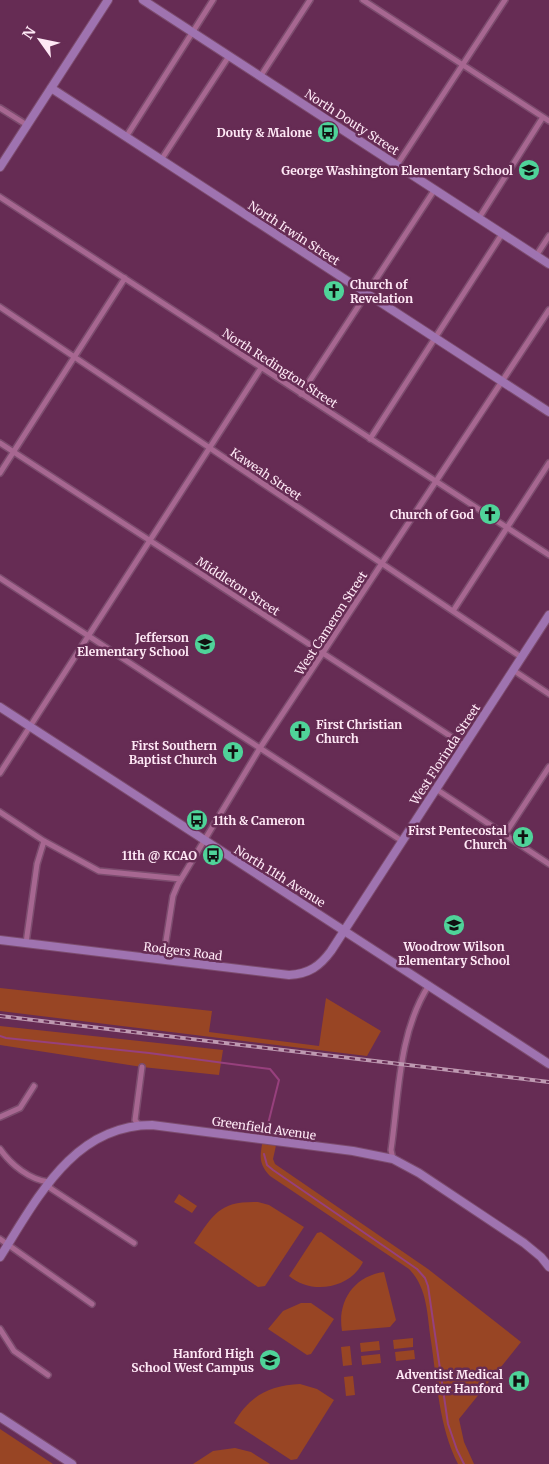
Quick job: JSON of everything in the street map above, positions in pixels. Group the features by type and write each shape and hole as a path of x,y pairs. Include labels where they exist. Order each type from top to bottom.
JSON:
{"street":[{"path":"0,167 108,0"},
{"name":"North Douty Street","path":"143,0 549,264"},
{"path":"126,137 213,0"},
{"path":"260,76 310,0"},
{"path":"363,0 549,121"},
{"path":"397,165 505,0"},
{"path":"161,160 229,56"},
{"name":"North Irwin Street","path":"51,88 549,412"},
{"path":"0,108 27,125"},
{"path":"478,218 543,118"},
{"path":"301,394 435,189"},
{"name":"North Redington Street","path":"0,197 370,439 437,480 549,555"},
{"path":"370,439 502,234"},
{"path":"536,256 549,236"},
{"path":"0,473 125,278"},
{"name":"Kaweah Street","path":"0,307 521,657"},
{"name":"West Cameron Street","path":"163,960 172,896 181,879 260,748 549,310"},
{"path":"0,773 28,726 261,368"},
{"name":"Middleton Street","path":"0,443 464,745"},
{"path":"453,611 549,463"},
{"path":"0,578 402,841"},
{"name":"West Florinda Street","path":"344,930 549,615"},
{"path":"513,670 549,694"},
{"name":"North 11th Avenue","path":"0,707 549,1064"},
{"path":"505,834 549,767"},
{"path":"436,789 549,864"},
{"path":"0,812 44,841 99,871 181,879"},
{"path":"26,943 37,864 44,841"},
{"name":"Rodgers Road","path":"0,940 295,975 318,967 344,930"},
{"path":"393,1159 391,1150 406,1041 418,1003 429,985"},
{"path":"139,1125 136,1120 142,1067"},
{"path":"0,1117 20,1108 34,1086"},
{"name":"Greenfield Avenue","path":"0,1257 49,1182 65,1162 86,1145 112,1132 139,1125 168,1126 353,1151 393,1159 419,1173 524,1244 541,1257 549,1268"},
{"path":"0,1149 11,1162 25,1172 38,1181 49,1182 50,1188 134,1243"},
{"path":"0,1239 92,1304"},
{"path":"0,1329 14,1351 48,1375"},
{"path":"0,1417 72,1464"}],"shaded area":[{"path":"0,988 212,1011 209,1032 319,1046 326,998 381,1031 367,1056 0,1011"},
{"path":"0,1026 223,1050 219,1075 142,1067 0,1045"},
{"path":"263,1139 277,1141 273,1159 275,1164 428,1269 521,1342 459,1419 464,1442 474,1464 458,1464 447,1435 440,1404 426,1303 415,1277 409,1269 270,1176 263,1167 261,1159"},
{"path":"179,1194 197,1206 192,1213 174,1202"},
{"path":"258,1202 269,1205 304,1227 265,1286 258,1287 194,1243 219,1211 235,1204"},
{"path":"321,1232 363,1262 357,1271 340,1283 319,1287 308,1286 289,1276 317,1233"},
{"path":"384,1272 396,1320 390,1327 342,1331 342,1310 350,1292 364,1279 373,1274"},
{"path":"301,1303 311,1303 334,1319 311,1354 307,1355 268,1329 283,1311"},
{"path":"413,1338 413,1347 394,1349 393,1340"},
{"path":"379,1341 380,1350 361,1352 360,1343"},
{"path":"350,1346 352,1365 343,1366 341,1347"},
{"path":"414,1350 415,1359 396,1361 395,1352"},
{"path":"380,1354 381,1363 362,1365 361,1356"},
{"path":"353,1376 355,1395 346,1396 344,1377"},
{"path":"300,1384 317,1389 334,1400 297,1459 291,1460 234,1423 246,1406 261,1394 279,1387"},
{"path":"0,1429 53,1464 0,1464"},
{"path":"235,1448 251,1452 270,1464 193,1464 213,1451"}],"waterway":[{"path":"0,1036 270,1069 279,1080 265,1136"},
{"path":"264,1154 267,1165 273,1170 417,1269 425,1278 428,1286 448,1424 464,1464"}],"railway":[{"path":"0,1016 549,1082"}],"place":[{"name":"Douty & Malone","path":"328,132"},
{"name":"George Washington Elementary School","path":"529,170"},
{"name":"Church of Revelation","path":"334,291"},
{"name":"Church of God","path":"490,514"},
{"name":"Jefferson Elementary School","path":"205,644"},
{"name":"First Christian Church","path":"300,731"},
{"name":"First Southern Baptist Church","path":"233,752"},
{"name":"11th & Cameron","path":"197,820"},
{"name":"First Pentecostal Church","path":"523,837"},
{"name":"11th @ KCAO","path":"213,855"},
{"name":"Woodrow Wilson Elementary School","path":"454,925"},
{"name":"Hanford High School West Campus","path":"270,1360"},
{"name":"Adventist Medical Center Hanford","path":"519,1381"}]}
